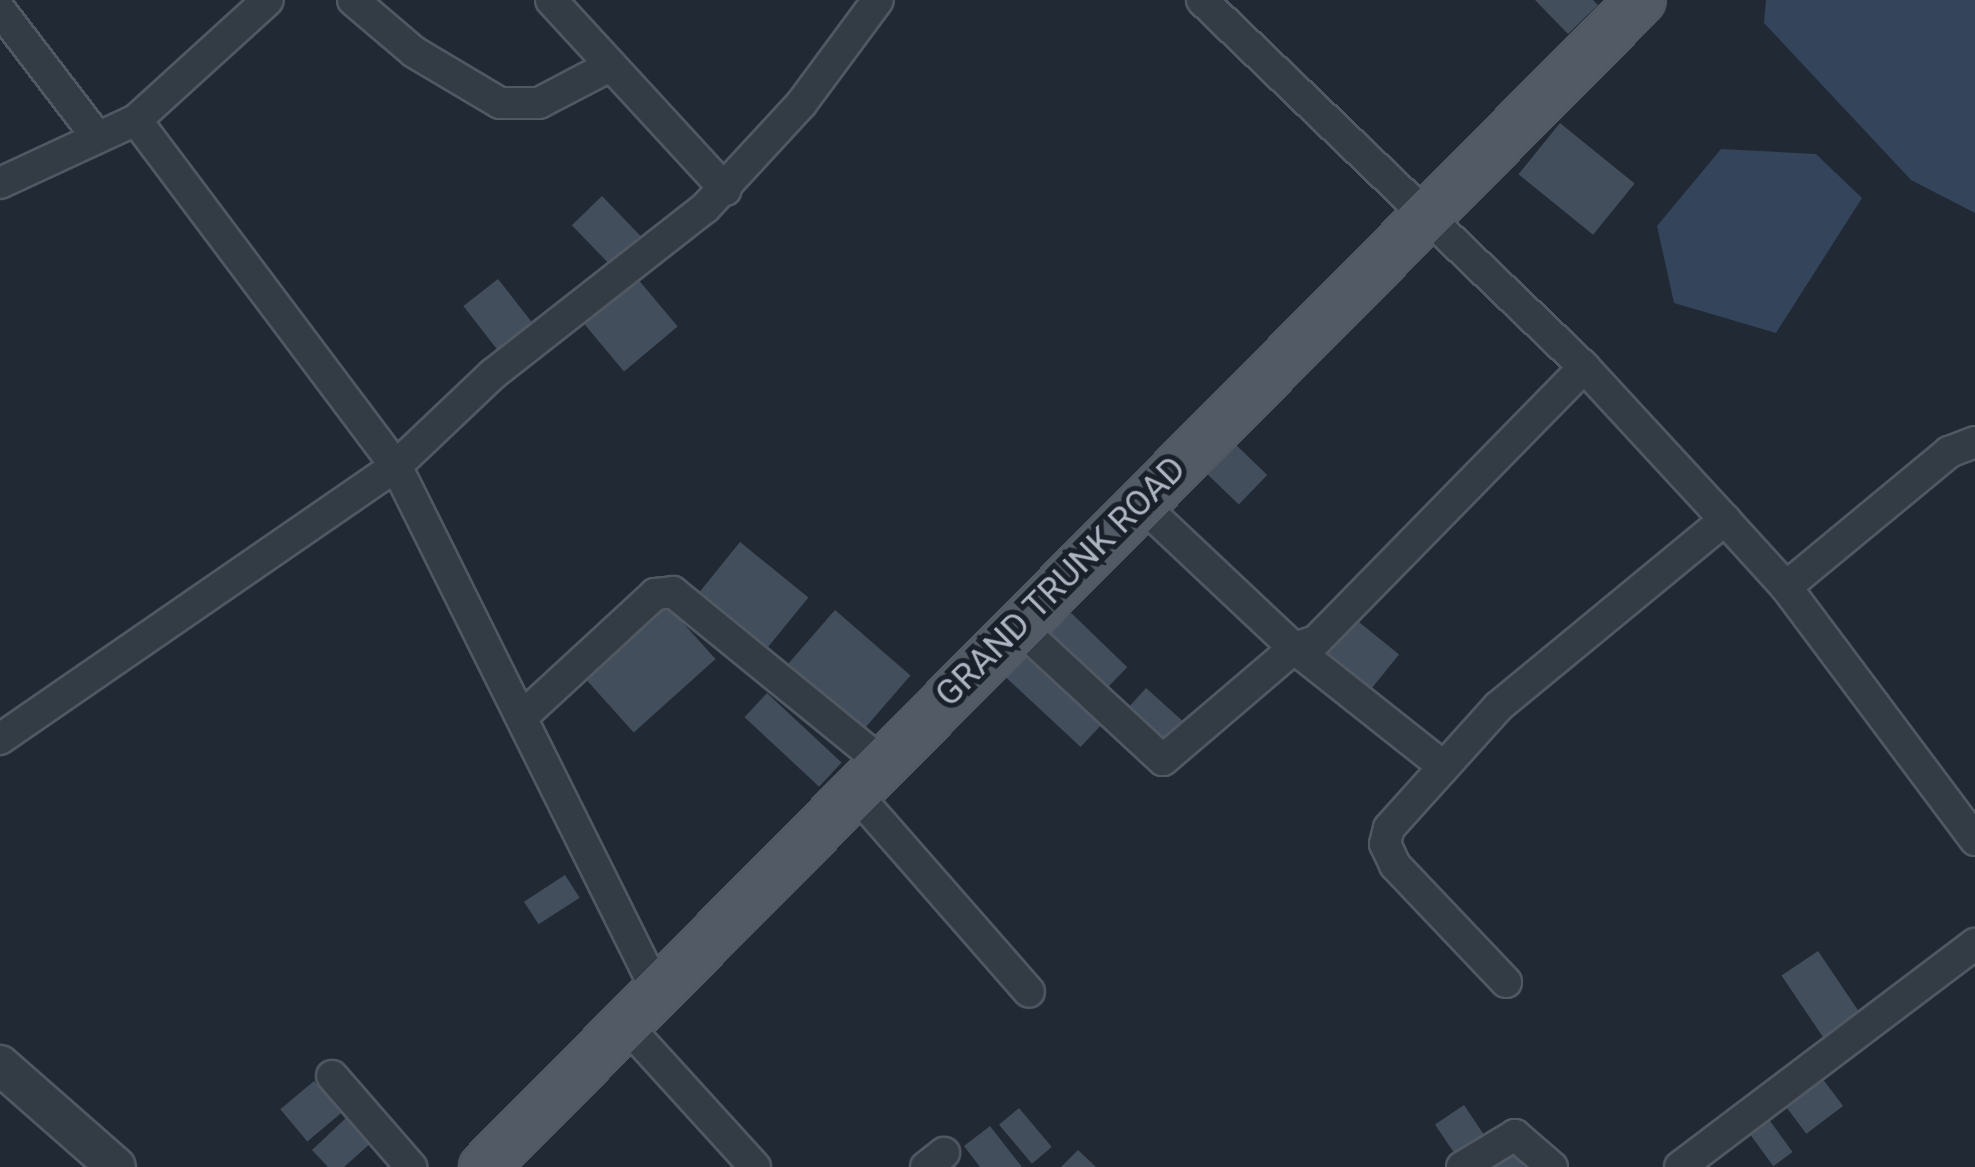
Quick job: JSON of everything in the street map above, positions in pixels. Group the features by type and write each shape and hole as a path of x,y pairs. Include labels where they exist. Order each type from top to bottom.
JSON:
{"main road":[{"name":"GRAND TRUNK ROAD","path":"484,1167 1016,624 1432,217 1641,0"}],"street":[{"path":"0,183 136,120 268,0"},
{"path":"353,0 414,52 500,104 539,103 608,66"},
{"path":"551,0 726,190"},
{"path":"0,739 396,466 493,374 726,190 878,0"},
{"path":"1202,0 1432,217 1584,368 1786,586 1975,840"},
{"path":"0,10 97,137"},
{"path":"136,120 396,466 523,716 641,1008 755,1167"},
{"path":"1016,624 1163,760 1294,648 1316,641 1584,368"},
{"path":"1786,586 1948,452 1975,442"},
{"path":"1139,502 1294,648 1444,768"},
{"path":"1506,982 1395,864 1385,844 1389,828 1500,706 1725,520"},
{"path":"523,716 655,594 674,592 869,778 1029,992"},
{"path":"1680,1167 1975,944"},
{"path":"0,1065 116,1167"},
{"path":"332,1076 411,1167"},
{"path":"1462,1167 1515,1135 1552,1167"}],"water":[{"path":"1766,0 1975,0 1975,213 1911,180 1764,23"},
{"path":"1721,149 1816,154 1862,198 1776,333 1674,303 1657,226"}],"building":[{"path":"1535,0 1593,0 1598,5 1568,34"},
{"path":"1560,123 1635,183 1593,235 1518,174"},
{"path":"602,196 642,238 612,267 572,225"},
{"path":"632,272 678,326 624,371 578,317"},
{"path":"498,279 536,327 501,354 463,306"},
{"path":"1232,441 1267,475 1239,505 1204,470"},
{"path":"740,542 808,597 768,647 700,592"},
{"path":"666,604 716,659 634,733 584,678"},
{"path":"1064,606 1127,667 1104,692 1040,630"},
{"path":"835,610 910,676 861,732 786,667"},
{"path":"1354,618 1399,655 1364,697 1319,661"},
{"path":"1029,647 1107,719 1081,747 1003,675"},
{"path":"1146,688 1189,727 1169,749 1126,710"},
{"path":"767,693 842,763 819,787 744,717"},
{"path":"565,875 580,898 539,924 524,902"},
{"path":"1818,951 1861,1015 1825,1039 1782,976"},
{"path":"1819,1074 1843,1106 1806,1134 1782,1102"},
{"path":"314,1081 341,1113 307,1141 280,1109"},
{"path":"1464,1105 1486,1138 1457,1158 1435,1125"},
{"path":"1019,1108 1052,1147 1032,1164 999,1125"},
{"path":"1765,1114 1793,1152 1773,1166 1746,1128"},
{"path":"347,1117 371,1143 344,1167 328,1167 312,1150"},
{"path":"990,1126 1022,1167 980,1167 964,1146"},
{"path":"1507,1143 1524,1167 1472,1167"},
{"path":"1078,1150 1096,1167 1061,1167"}]}
